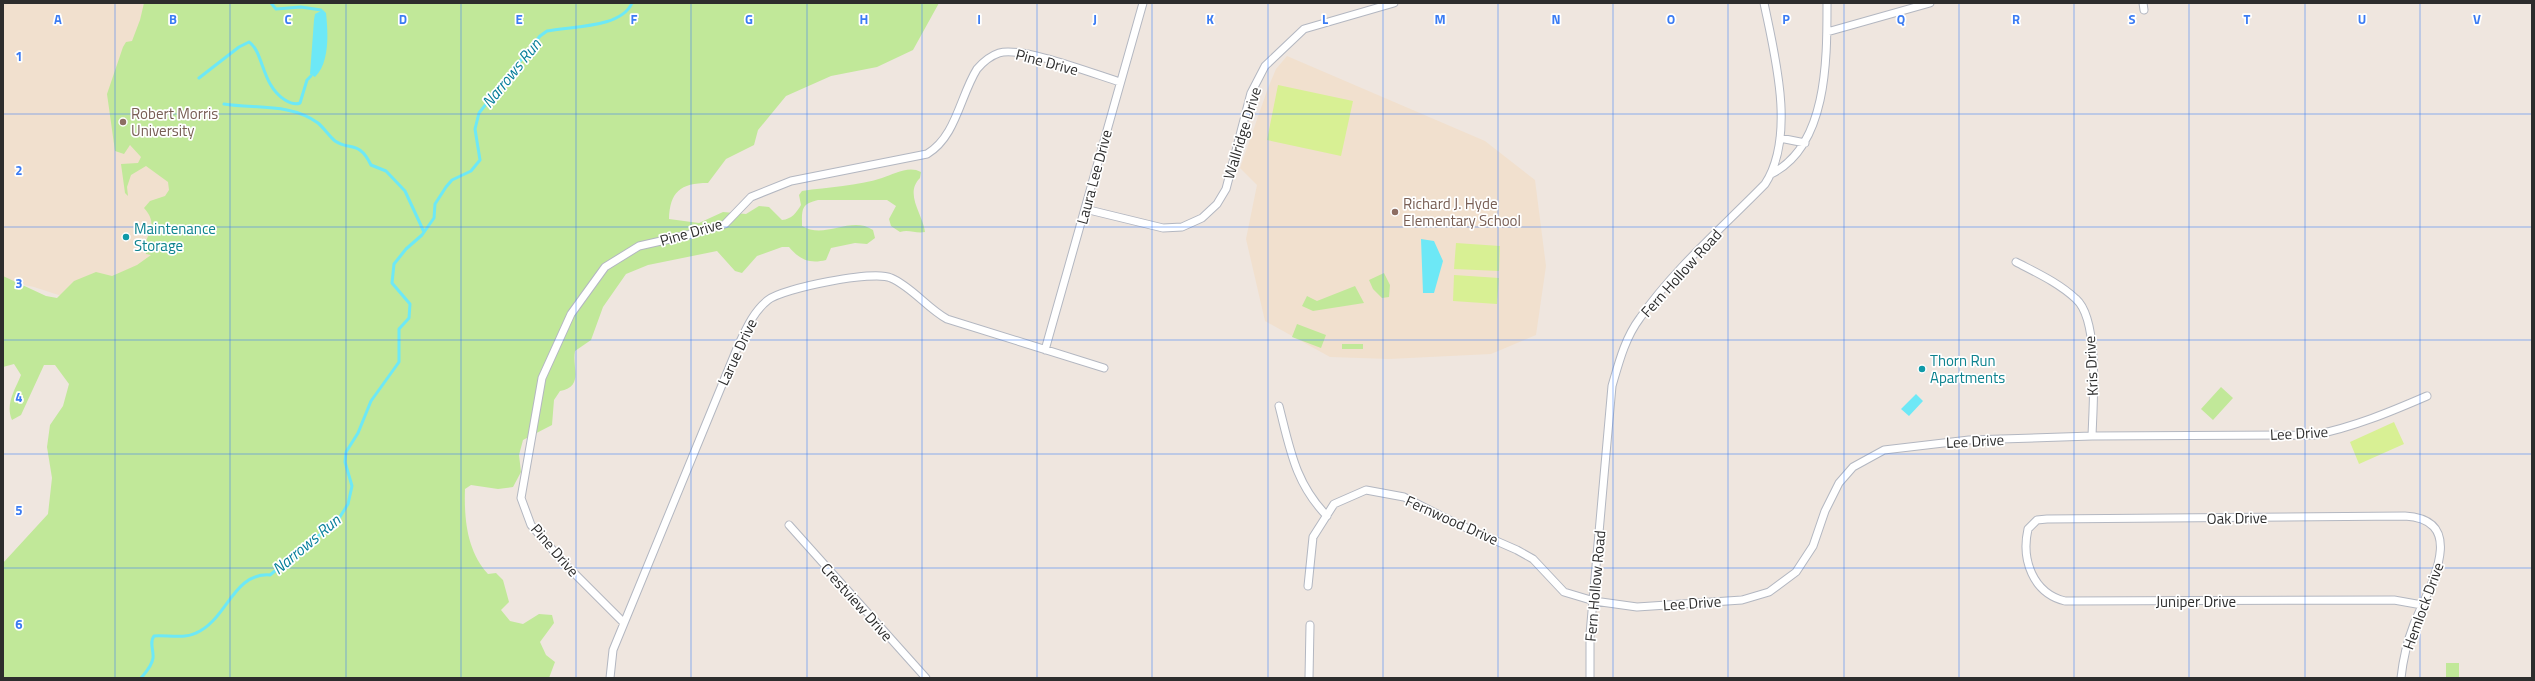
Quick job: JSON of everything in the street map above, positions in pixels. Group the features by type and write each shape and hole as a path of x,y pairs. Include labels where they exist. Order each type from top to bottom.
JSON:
{"street":[{"name":"Laura Lee Drive","path":"1045,350 1142,3"},
{"name":"Wallridge Drive","path":"1085,209 1163,228 1182,227 1202,218 1217,204 1226,189 1251,93 1265,66 1304,29 1378,6 1394,3"},
{"name":"Fern Hollow Road","path":"1590,678 1590,634 1612,386 1622,351 1639,319 1668,284 1747,204 1771,174 1779,153 1780,104 1772,45 1764,3"},
{"path":"1771,174 1788,163 1805,142 1812,130 1818,110 1827,32 1827,3"},
{"path":"1827,32 1930,3"},
{"name":"Pine Drive","path":"623,622 565,564 531,525 521,498 542,378 572,314 605,267 639,246 692,234 725,224 751,197 791,181 927,154 943,142 977,69 984,62 1000,53 1021,53 1120,82"},
{"path":"1780,138 1805,142"},
{"name":"Kris Drive","path":"2016,262 2048,278 2078,300 2089,325 2094,362 2092,436"},
{"name":"Larue Drive","path":"610,678 612,650 738,346 755,314 774,296 793,290 854,278 886,276 898,281 933,311 947,319 1104,368"},
{"name":"Lee Drive","path":"1594,601 1637,607 1742,600 1769,592 1796,572 1813,546 1825,511 1839,483 1853,467 1867,457 1884,450 1969,440 2092,436 2314,435 2342,429 2373,419 2427,396"},
{"path":"1279,406 1296,472 1311,500 1327,516"},
{"name":"Fernwood Drive","path":"1308,586 1313,537 1334,504 1366,490 1404,497 1453,522 1517,550 1533,559 1564,592 1594,601"},
{"name":"Oak Drive","path":"2030,525 2037,520 2047,519 2405,516 2425,520 2439,534"},
{"name":"Crestview Drive","path":"789,525 926,678"},
{"name":"Juniper Drive","path":"2030,525 2027,533 2027,554 2031,574 2045,592 2065,601 2394,600 2422,605"},
{"name":"Hemlock Drive","path":"2401,678 2406,646 2440,560 2442,544 2439,534"},
{"path":"1309,678 1310,625"}],"shaded area":[{"name":"Robert Morris University","path":"3,3 292,3 195,241 86,304 34,287 3,281"},
{"name":"Richard J. Hyde Elementary School","path":"1287,56 1485,141 1535,180 1546,266 1536,335 1491,354 1389,359 1330,357 1265,321 1246,239 1257,185 1240,168 1268,88 1276,69"}],"green space":[{"path":"144,3 939,3 913,50 877,67 831,76 786,96 758,130 754,145 726,159 708,183 690,185 678,191 672,202 669,219 699,223 723,212 746,214 759,206 769,207 782,220 793,215 797,211 801,205 799,195 802,191 873,181 912,169 921,172 914,191 914,197 925,232 900,232 891,226 889,219 896,206 887,200 818,200 808,203 805,206 802,215 802,226 811,230 820,230 856,225 865,226 873,230 875,238 867,244 855,243 831,248 826,260 820,261 806,260 797,255 789,247 782,247 757,256 742,273 735,271 717,251 648,265 626,274 603,307 591,340 575,351 575,381 567,389 560,391 554,400 552,425 523,440 519,455 521,472 513,487 498,489 471,485 465,489 466,523 475,555 488,574 496,573 503,580 509,602 501,610 510,621 523,624 539,614 552,615 554,623 540,642 546,655 555,662 549,678 3,678 3,563 48,514 52,478 47,447 50,425 63,406 69,384 55,365 44,365 21,415 12,420 10,414 10,403 21,375 14,364 3,367 3,276 46,296 57,298 74,281 96,272 112,276 137,265 151,255 146,254 145,247 150,231 151,221 144,208 150,201 165,196 169,190 168,182 146,166 131,175 127,187 128,196 125,193 121,164 138,163 141,157 130,145 124,154 115,151 107,94 123,47 126,42 132,41 140,20"},
{"path":"1278,85 1353,101 1341,156 1267,140"},
{"path":"1456,243 1500,246 1499,271 1454,269"},
{"path":"1384,273 1390,285 1389,297 1382,298 1373,289 1369,280"},
{"path":"1454,275 1499,278 1497,304 1453,301"},
{"path":"1355,286 1364,303 1313,311 1302,306 1307,296 1317,301"},
{"path":"1297,324 1326,335 1321,348 1292,337"},
{"path":"1342,344 1363,344 1363,349 1342,349"},
{"path":"2221,387 2233,398 2213,420 2201,409"},
{"path":"2394,422 2404,444 2359,464 2350,442"},
{"path":"2446,663 2459,663 2459,678 2446,678"}],"water":[{"path":"323,10 326,13 326,56 320,71 315,77 310,74 314,20 315,14"},
{"path":"1421,239 1434,241 1443,261 1434,293 1423,293"},
{"path":"1916,394 1923,401 1909,416 1901,409"}],"waterway":[{"path":"271,3 276,9 301,7 321,10"},
{"name":"Narrows Run","path":"141,678 152,661 152,641 154,636 186,636 207,627 238,589 247,581 257,576 270,575 338,520 348,504 352,486 345,462 346,452 358,433 371,401 399,362 399,329 409,318 410,304 392,283 394,264 406,249 422,235 434,218 435,204 446,187 452,180 471,171 480,160 475,129 479,113 540,36 547,31 582,27 607,22 626,11 632,3"},
{"path":"199,78 239,47 249,42 258,53 271,86 277,94 287,101 294,104 300,103 307,80 311,76"},
{"path":"224,104 272,108 296,112 318,123 335,141 358,149 367,157 371,165 386,171 405,191 424,232"}],"place":[{"name":"Robert Morris University","path":"123,122"},
{"name":"Richard J. Hyde Elementary School","path":"1395,212"},
{"name":"Maintenance Storage","path":"126,237"},
{"name":"Thorn Run Apartments","path":"1922,369"}]}
